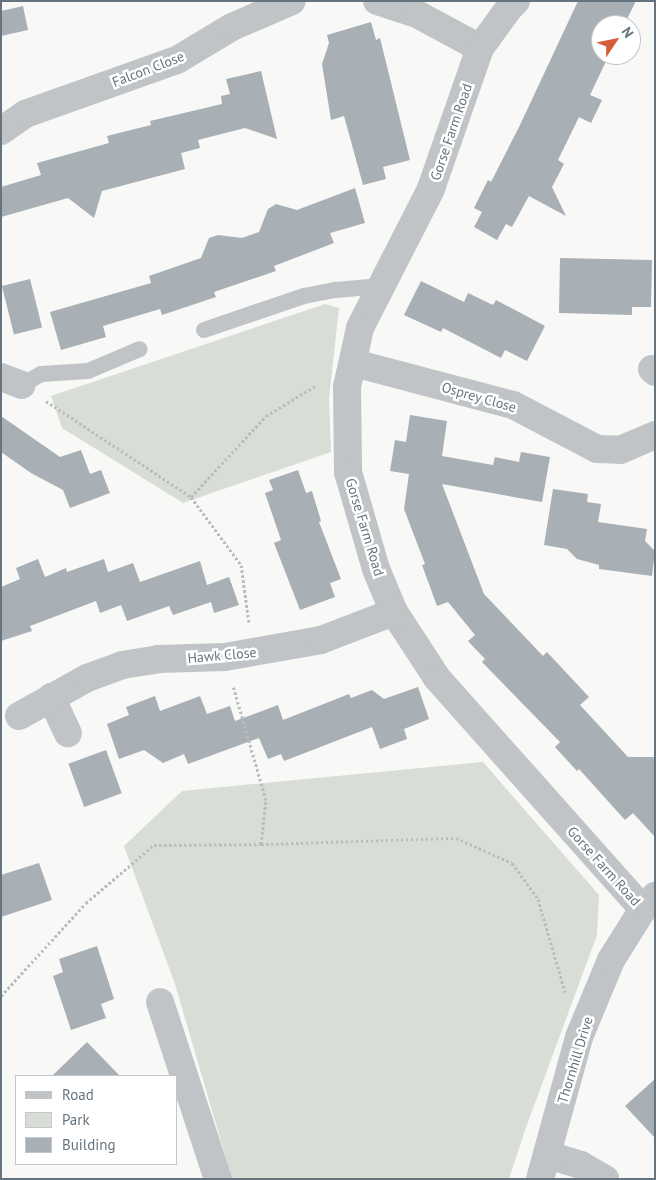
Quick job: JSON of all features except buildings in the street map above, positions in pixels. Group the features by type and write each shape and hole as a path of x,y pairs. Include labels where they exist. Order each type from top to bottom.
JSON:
{"street":[{"name":"Falcon Close","path":"1,130 25,114 177,60 232,27 292,1"},
{"path":"377,1 415,13 480,48"},
{"name":"Gorse Farm Road","path":"516,1 480,48 431,189 360,328 354,363 347,387 348,472 376,568 394,612 437,678 649,903"},
{"name":"Osprey Close","path":"354,363 513,404 598,449 620,450 655,435"},
{"name":"Hawk Close","path":"19,716 87,678 122,665 158,659 225,657 254,653 320,640 394,612"},
{"path":"51,698 68,733"},
{"name":"Thornhill Drive","path":"544,1167 579,1037 611,960 649,903"},
{"path":"160,1002 218,1179"},
{"path":"544,1167 581,1165 606,1179"}],"lane":[{"path":"204,330 304,296 336,290 381,286"},
{"path":"12,381 41,374 88,371 140,349"}],"path":[{"path":"191,497 266,416 354,363"},
{"path":"12,381 191,497 240,565 254,653"},
{"path":"225,657 266,800 262,844"},
{"path":"1,996 86,902 154,845 262,844 456,838 512,863 538,899 579,1037"}],"green space":[{"path":"325,304 339,308 329,399 331,452 183,503 62,428 51,396"},
{"path":"483,762 599,895 597,935 509,1179 232,1179 175,984 124,846 182,791"}]}
